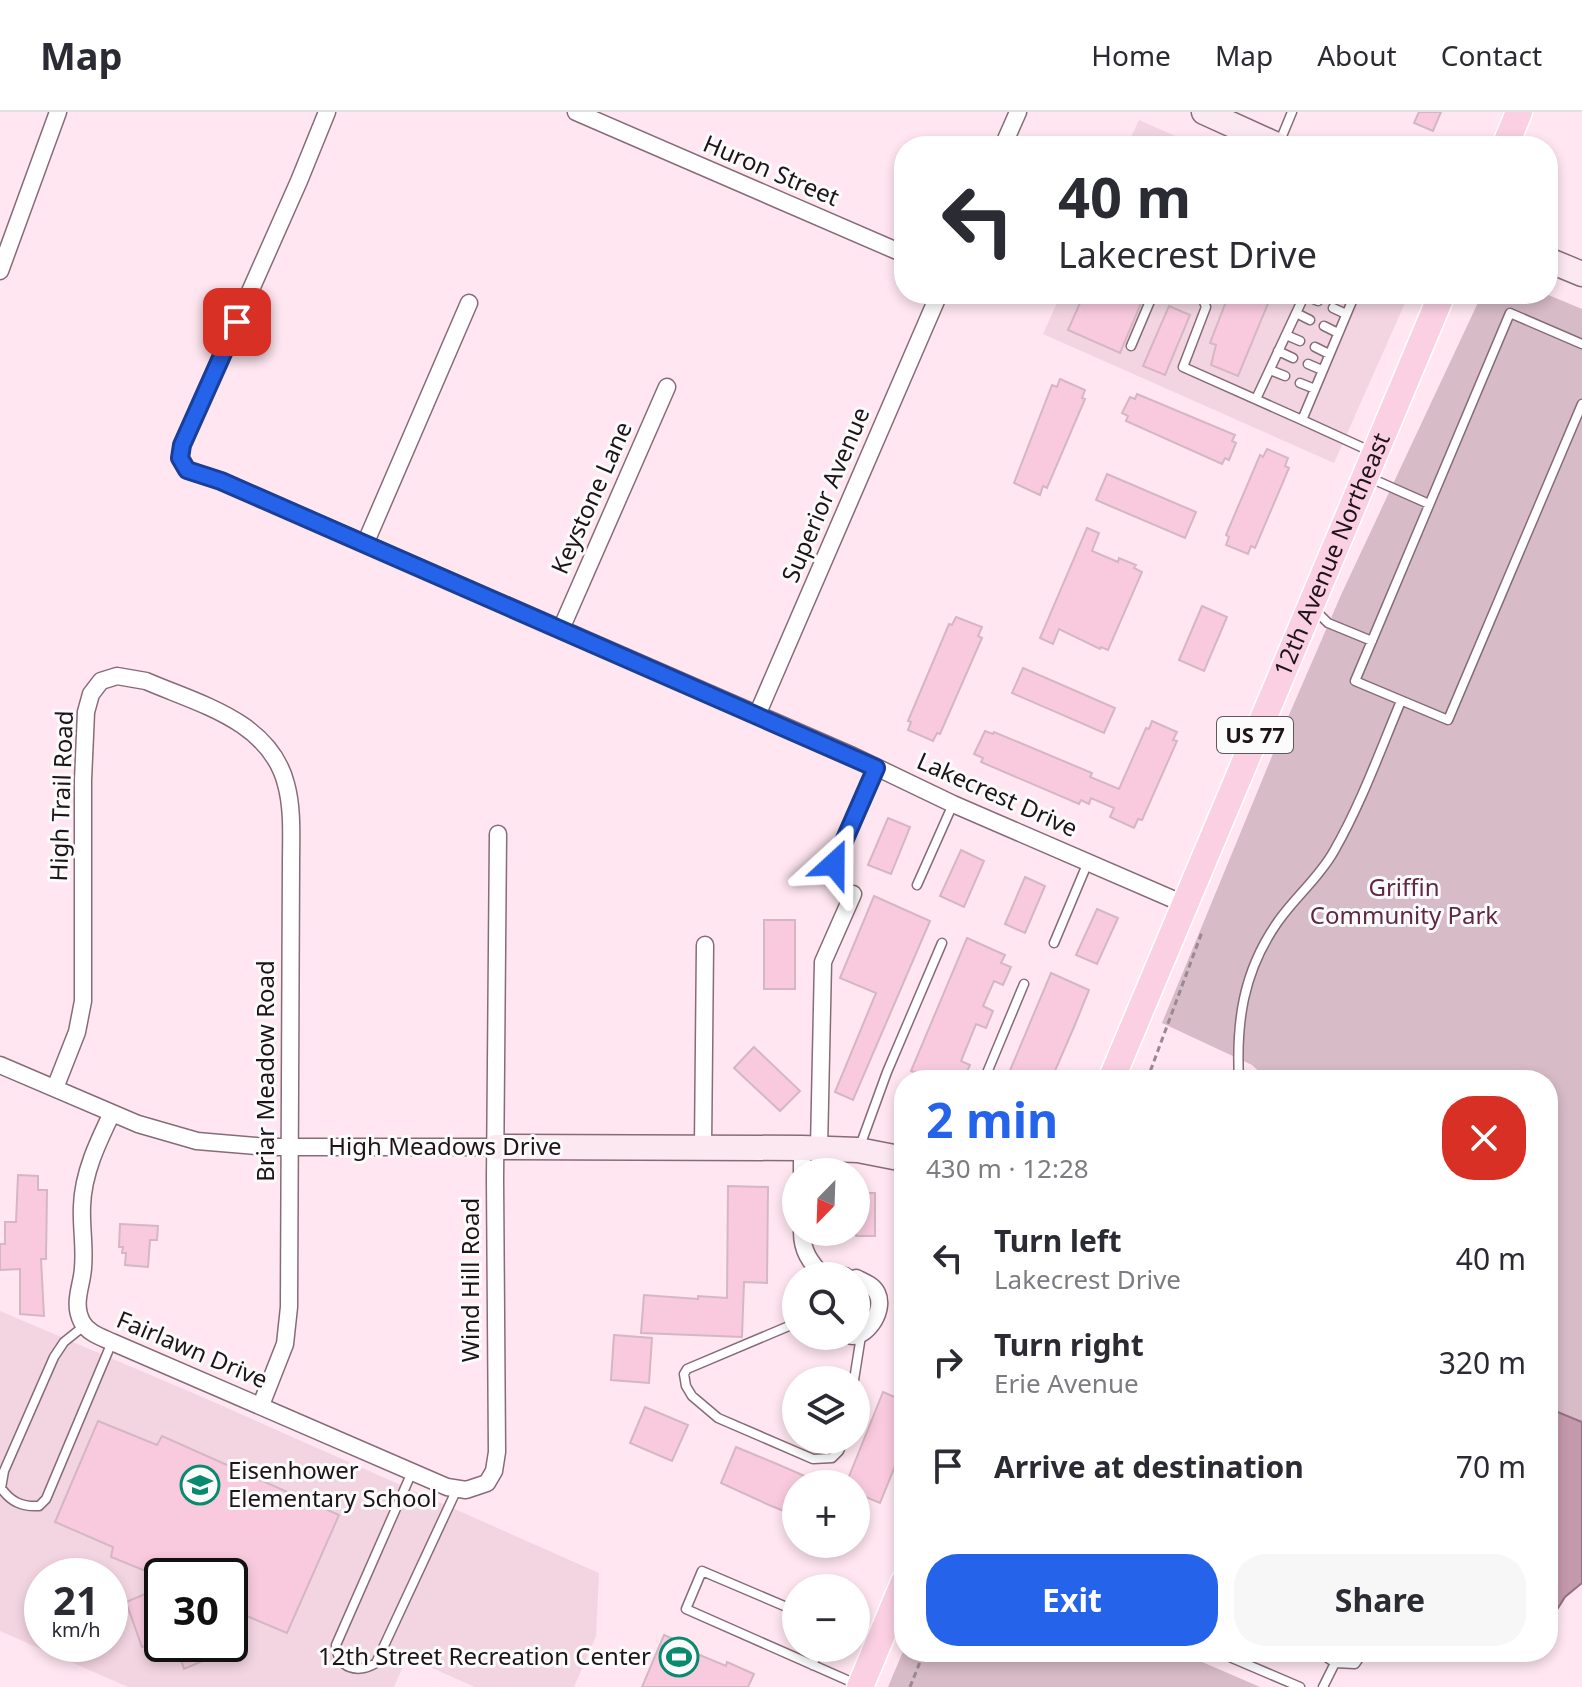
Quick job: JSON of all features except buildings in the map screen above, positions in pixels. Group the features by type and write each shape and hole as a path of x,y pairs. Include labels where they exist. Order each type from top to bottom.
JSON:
{"main road":[{"path":"1509,136 1519,112"},
{"name":"12th Avenue Northeast","path":"1115,1070 1438,304"},
{"path":"860,1686 894,1606"}],"street":[{"path":"0,271 58,112"},
{"name":"Lakecrest Drive","path":"327,112 182,445 180,458 184,467 191,473 221,481 1184,904"},
{"name":"Huron Street","path":"576,112 894,250"},
{"path":"1007,136 1018,112"},
{"path":"1204,112 1235,136"},
{"path":"1558,264 1582,274"},
{"path":"365,544 469,303"},
{"name":"Superior Avenue","path":"757,715 935,304"},
{"name":"Keystone Lane","path":"561,629 667,387"},
{"name":"High Trail Road","path":"55,1088 77,1032 83,1001 83,780 86,712 95,688 101,681 117,676 146,681 225,715 262,740"},
{"name":"Briar Meadow Road","path":"261,1405 280,1359 288,1328 290,804 282,771 262,740"},
{"path":"834,864 876,768"},
{"name":"Wind Hill Road","path":"457,1489 466,1490 487,1483 494,1471 497,1452 494,1389 498,834"},
{"path":"808,1156 823,962 853,894"},
{"path":"703,1147 705,945"},
{"name":"High Meadows Drive","path":"0,1065 112,1113 178,1137 289,1147 703,1147 808,1156 858,1150 894,1157"},
{"name":"Fairlawn Drive","path":"112,1113 89,1166 82,1204 83,1269 77,1300 84,1326 112,1342 457,1489"},
{"path":"870,1285 879,1298 870,1326"}],"lane":[{"path":"1283,136 1292,112"},
{"path":"1131,346 1149,304"},
{"path":"1205,304 1183,367 1302,420 1429,504"},
{"path":"1256,399 1300,304"},
{"path":"1302,420 1349,304"},
{"path":"1333,308 1346,314"},
{"path":"1296,313 1310,320"},
{"path":"1582,344 1510,313 1355,681 1448,720 1582,404"},
{"path":"1324,326 1338,333"},
{"path":"1286,335 1300,341"},
{"path":"1315,347 1329,354"},
{"path":"1278,351 1293,358"},
{"path":"1308,364 1322,370"},
{"path":"1270,370 1285,376"},
{"path":"1300,383 1315,389"},
{"path":"1311,605 1328,623 1372,641"},
{"path":"1239,1070 1241,1002 1258,958 1277,923 1332,855 1351,820 1401,701"},
{"path":"917,885 953,804"},
{"path":"1054,943 1088,861"},
{"path":"858,1150 887,1072 942,943"},
{"path":"988,1070 1024,984"},
{"path":"84,1326 64,1342 54,1357 4,1471 1,1488 8,1498 27,1507 39,1506 46,1499 112,1342"},
{"path":"782,1329 687,1369 684,1374 686,1386 703,1407 718,1418 782,1446"},
{"path":"801,1454 813,1459 832,1458 836,1454"},
{"path":"413,1471 336,1645 342,1663 351,1669 360,1670 376,1663 457,1489"},
{"path":"782,1605 702,1571 686,1609 782,1652"},
{"path":"805,1662 860,1686"},
{"path":"1241,1662 1300,1687"},
{"path":"1323,1687 1335,1663 1356,1662"}],"path":[{"path":"1151,1070 1202,932"},
{"path":"910,1687 920,1662"}],"shaded area":[{"path":"1139,120 1175,136 1132,136"},
{"path":"1056,304 1405,304 1334,463 1043,334"},
{"name":"Eisenhower Elementary School","path":"0,1311 599,1573 596,1636 574,1687 475,1687 407,1657 394,1687 128,1687 71,1662 128,1662 128,1558 24,1558 24,1642 0,1631"},
{"path":"1558,1412 1582,1422 1582,1583 1565,1597 1558,1608"}],"green space":[{"name":"Griffin Community Park","path":"1558,299 1582,309 1582,1424 1558,1417 1558,1070 1257,1070 1162,1023 1341,595 1477,304 1558,304"},
{"path":"899,1662 1202,1662 1260,1687 888,1687"}],"place":[{"name":"Eisenhower Elementary School","path":"200,1485"},
{"name":"12th Street Recreation Center","path":"679,1657"}],"route":[{"path":"237,322 182,445 180,458 187,470 221,481 876,768 834,864"}]}
